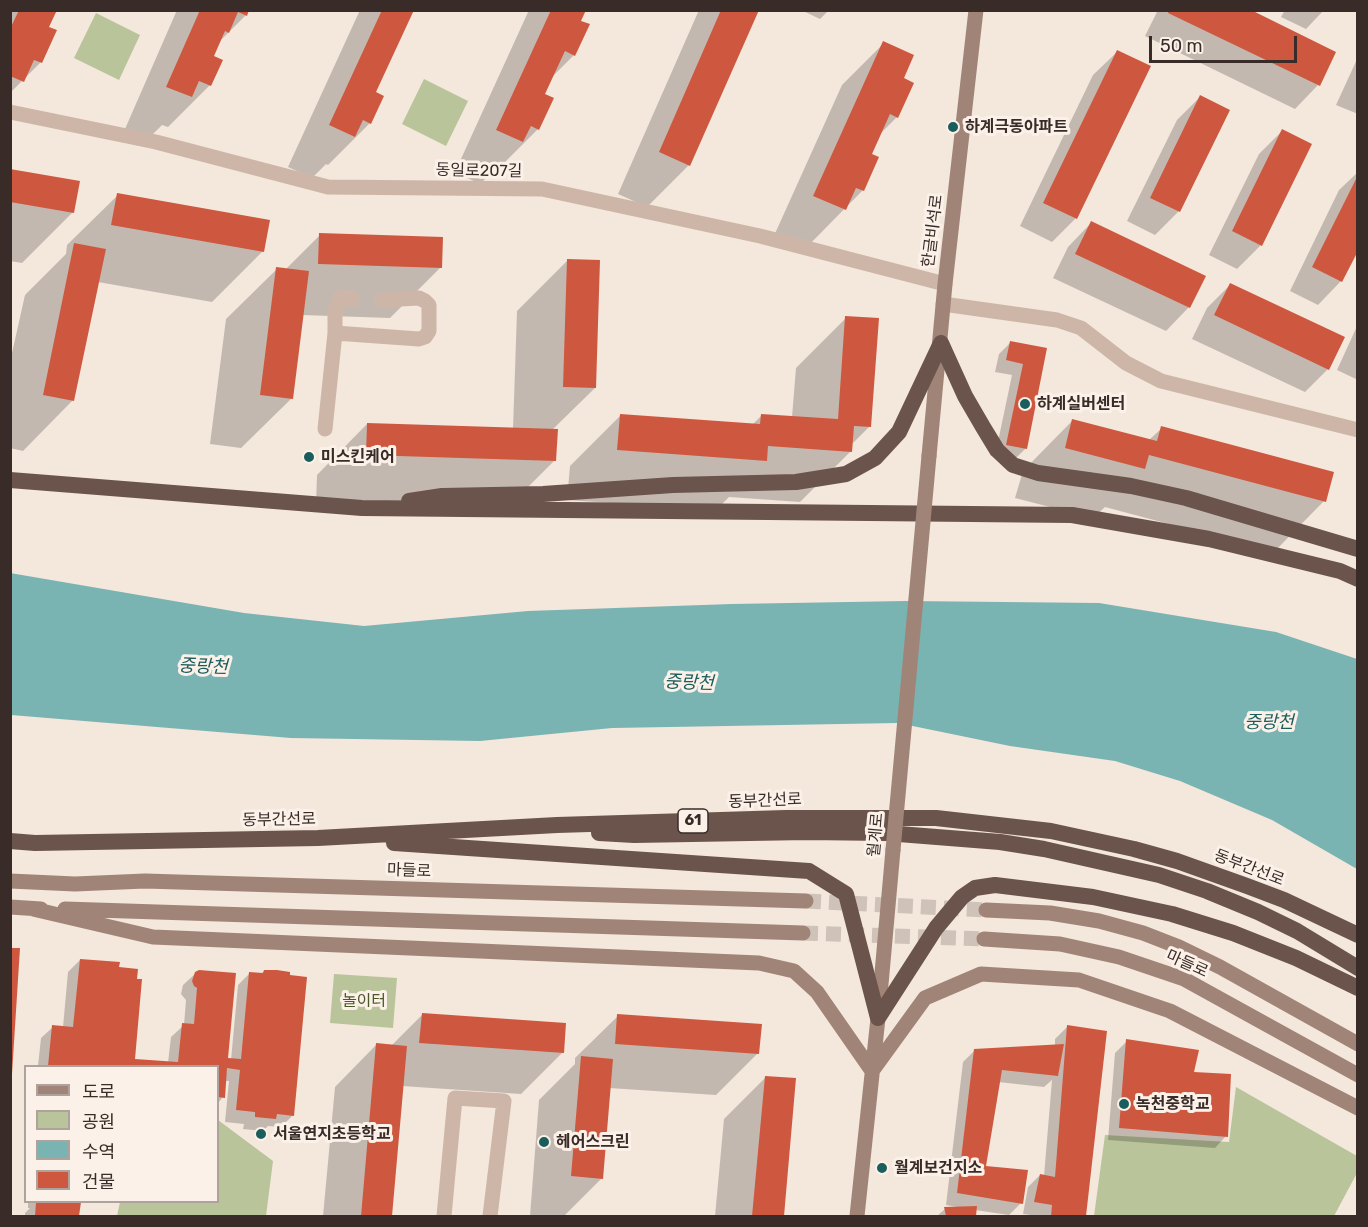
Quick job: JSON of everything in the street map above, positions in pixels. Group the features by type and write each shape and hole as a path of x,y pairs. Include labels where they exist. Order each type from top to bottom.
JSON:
{"highway":[{"path":"362,508 442,496 543,494 673,485 796,482 846,474 875,458 899,432 941,343"},
{"path":"941,343 965,396 983,427 997,450 1013,465 1038,473 1131,486 1186,498 1358,549"},
{"path":"10,480 362,508 1072,515 1209,539 1340,571 1358,579"},
{"name":"동부간선로","path":"10,841 35,843 318,838 557,825 870,816 936,818 1016,826 1095,840 1177,861 1284,900 1358,934"},
{"path":"557,825 608,835 897,833 1000,842 1044,849 1159,875 1198,888 1258,912 1297,931 1358,968"},
{"path":"318,838 809,872 846,894 878,1018"},
{"path":"878,1018 936,928 962,897 975,888 994,885 1082,896 1172,914 1296,958 1358,988"}],"main road":[{"name":"한글비석로","path":"929,456 945,284 976,10"},
{"name":"월계로","path":"857,1216 878,1018 929,456"},
{"name":"마들로","path":"10,881 75,884 145,881 806,901"},
{"path":"10,907 803,933"},
{"path":"33,909 153,937 759,963 794,971 818,992 872,1071 925,998 981,974 1079,980 1170,1011 1358,1108"},
{"name":"마들로","path":"986,910 1050,913 1099,921 1143,933 1220,967 1358,1044"},
{"name":"마들로","path":"984,939 1060,944 1119,957 1184,979 1358,1075"}],"street":[{"name":"동일로207길","path":"10,112 156,142 328,187 542,189 760,236 945,284"},
{"path":"325,429 335,312 341,297 352,299"},
{"path":"335,333 418,339 425,337 429,331 429,305 425,301 419,298 382,300"},
{"path":"944,304 1057,320 1081,328 1126,363 1161,381 1358,430"},
{"path":"444,1216 455,1098 504,1101 490,1216"}],"green space":[{"path":"96,13 140,35 119,80 74,58"},
{"path":"424,79 468,101 446,146 402,124"},
{"name":"놀이터","path":"334,974 397,978 393,1028 330,1023"},
{"path":"1236,1087 1357,1156 1357,1173 1334,1216 1094,1216 1105,1135 1229,1142"},
{"path":"219,1121 273,1161 266,1216 117,1216 120,1203 219,1203"}],"water":[{"name":"중랑천","path":"10,573 244,613 364,626 528,611 907,601 1099,603 1276,632 1357,659 1357,869 1272,820 1180,781 1115,761 1010,746 898,723 612,728 480,741 291,738 11,715"}],"building":[{"path":"19,10 57,10 49,27 57,30 42,63 34,60 24,82 10,76 10,29"},
{"path":"200,10 249,10 247,16 238,12 229,33 225,31 214,56 223,60 211,86 199,81 192,97 166,87"},
{"path":"382,10 414,10 376,92 384,96 371,124 363,120 355,137 329,125"},
{"path":"551,10 586,10 581,21 590,24 575,56 565,51 545,94 554,98 539,130 531,126 523,142 496,130"},
{"path":"721,10 759,10 690,166 659,152"},
{"path":"1169,10 1251,10 1336,52 1320,86 1168,13"},
{"path":"883,41 914,55 904,78 914,83 898,118 890,114 872,154 879,157 864,191 856,188 846,210 813,196"},
{"path":"1117,50 1151,66 1077,219 1043,203"},
{"path":"1200,95 1230,110 1180,212 1150,198"},
{"path":"1282,129 1312,144 1262,246 1232,231"},
{"path":"10,169 80,181 74,213 10,202"},
{"path":"1358,175 1358,251 1342,282 1312,267"},
{"path":"117,193 270,220 264,252 111,225"},
{"path":"1091,221 1206,276 1190,308 1075,254"},
{"path":"319,233 443,237 442,268 318,264"},
{"path":"74,243 106,249 74,401 43,395"},
{"path":"567,259 600,260 596,388 563,387"},
{"path":"276,267 309,271 293,399 260,395"},
{"path":"1230,283 1345,337 1329,370 1214,315"},
{"path":"845,316 879,318 871,427 854,426 852,452 768,446 767,461 617,450 620,414 760,424 761,414 838,419"},
{"name":"하계실버센터","path":"1010,341 1047,348 1027,449 1006,445 1023,364 1006,360"},
{"path":"1072,419 1157,441 1161,426 1334,472 1326,502 1149,455 1145,469 1065,448"},
{"path":"367,423 558,429 556,461 366,455"},
{"path":"10,948 20,948 12,1074 10,1074"},
{"path":"80,959 120,962 119,967 138,969 137,979 142,979 135,1059 178,1062 182,1023 194,1024 197,988 192,981 195,972 199,970 236,973 228,1058 241,1059 249,972 263,973 264,970 277,970 290,972 290,975 307,977 294,1116 277,1114 276,1119 255,1117 255,1112 236,1110 240,1070 227,1068 225,1098 219,1097 219,1065 48,1065 52,1025 73,1027"},
{"path":"422,1013 566,1023 564,1053 419,1043"},
{"path":"617,1014 762,1024 759,1054 615,1044"},
{"path":"1067,1025 1107,1031 1086,1216 1051,1216 1052,1205 1034,1202 1040,1174 1055,1177"},
{"path":"1126,1039 1199,1050 1194,1072 1231,1074 1228,1137 1119,1128"},
{"path":"376,1043 407,1046 392,1216 361,1216"},
{"path":"1064,1044 1058,1076 1002,1070 986,1166 1028,1170 1023,1204 957,1193 974,1049"},
{"path":"581,1056 613,1059 603,1179 571,1176"},
{"path":"765,1076 796,1078 784,1216 752,1216"},
{"path":"36,1203 81,1203 79,1216 35,1216"},
{"path":"977,1206 976,1216 946,1216 944,1207"}],"tunnel":[{"path":"806,901 986,910"},
{"path":"803,933 984,939"}],"place":[{"name":"하계극동아파트","path":"953,127"},
{"name":"하계실버센터","path":"1025,404"},
{"name":"미스킨케어","path":"309,457"},
{"name":"녹천중학교","path":"1124,1104"},
{"name":"서울연지초등학교","path":"261,1134"},
{"name":"헤어스크린","path":"544,1142"},
{"name":"월계보건지소","path":"882,1168"}]}
